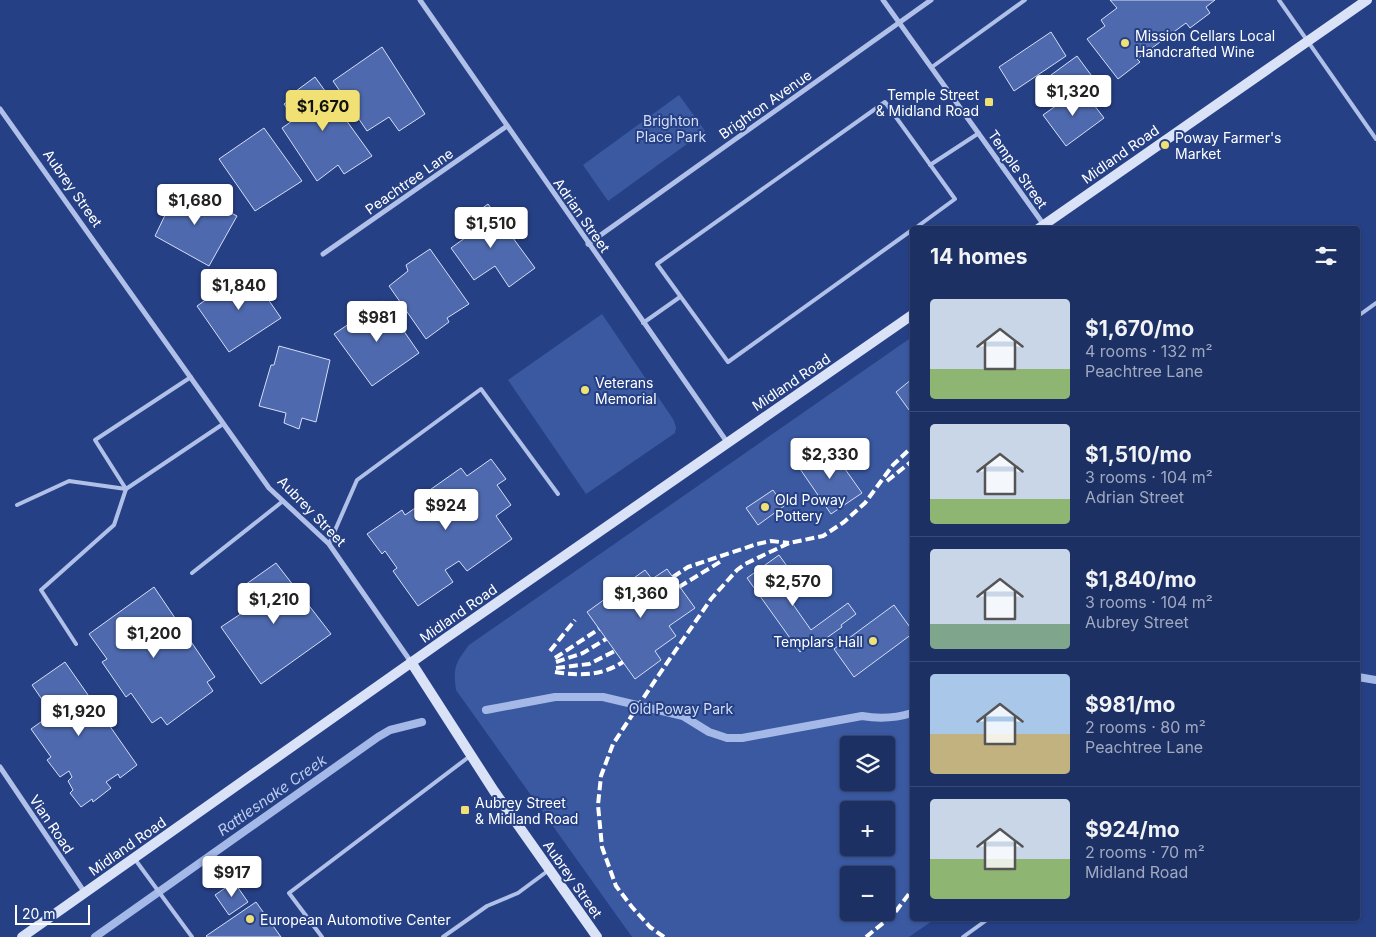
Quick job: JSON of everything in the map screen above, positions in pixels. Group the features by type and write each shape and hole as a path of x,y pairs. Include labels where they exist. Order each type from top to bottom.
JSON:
{"main road":[{"name":"Midland Road","path":"1044,226 1307,40 1367,0"},
{"name":"Midland Road","path":"22,937 411,662 910,316"},
{"name":"Aubrey Street","path":"411,662 471,754 597,937"}],"street":[{"name":"Adrian Street","path":"420,0 727,442"},
{"name":"Temple Street","path":"883,0 932,66 1042,226"},
{"name":"Brighton Avenue","path":"588,244 931,0"},
{"name":"Aubrey Street","path":"0,109 268,488 329,544 411,662"},
{"name":"Peachtree Lane","path":"323,254 507,126"},
{"name":"Vian Road","path":"0,767 85,893"}],"lane":[{"path":"932,66 1025,0"},
{"path":"1279,0 1376,139"},
{"path":"910,231 728,362 657,264 885,102 955,199 917,226"},
{"path":"930,165 979,133"},
{"path":"643,322 680,297"},
{"path":"1360,315 1376,303"},
{"path":"126,489 95,440 191,377"},
{"path":"329,544 357,480 481,389 558,494"},
{"path":"76,644 41,590 114,526 126,489 223,424"},
{"path":"17,505 69,481 126,489"},
{"path":"192,573 283,501"},
{"path":"322,937 289,893 471,754"},
{"path":"133,858 192,937"},
{"path":"442,937 487,906 518,893 550,870"},
{"path":"963,937 985,921"}],"green space":[{"name":"Brighton Place Park","path":"679,95 705,131 608,201 583,165"},
{"path":"602,314 673,419 676,427 675,433 586,494 508,380"},
{"name":"Old Poway Park","path":"910,338 910,921 932,921 909,937 632,937 456,690 456,666 469,645"}],"building":[{"path":"1110,0 1215,0 1206,7 1210,13 1190,28 1186,23 1137,59 1140,62 1118,79 1087,39 1105,26 1101,20 1117,8"},
{"path":"1051,32 1066,56 1014,91 999,67"},
{"path":"382,47 425,114 399,131 389,117 367,131 333,81"},
{"path":"1077,56 1111,102 1104,107 1081,76 1052,98 1040,83"},
{"path":"315,77 372,156 344,174 338,165 317,181 282,128 295,119 284,104 295,96 292,94"},
{"path":"1081,88 1104,118 1066,146 1043,115"},
{"path":"264,128 302,181 255,211 219,159"},
{"path":"179,186 237,216 209,266 155,236"},
{"path":"488,204 535,268 509,287 495,266 474,280 451,248 469,235 462,223"},
{"path":"430,249 469,304 447,318 449,322 426,339 389,286 408,271 406,265"},
{"path":"248,270 281,318 229,352 197,306"},
{"path":"383,301 419,353 372,386 334,334"},
{"path":"279,346 330,360 316,422 302,418 299,429 284,423 286,413 259,406 271,365 274,365"},
{"path":"910,381 910,411 896,392"},
{"path":"828,445 862,493 831,514 798,466"},
{"path":"491,459 506,479 497,485 511,505 496,516 512,539 467,571 459,561 445,570 453,582 418,606 393,571 397,568 385,551 382,554 367,534 402,510 405,515 421,504 417,499 461,468 467,476"},
{"name":"Old Poway Pottery","path":"773,490 784,506 758,525 746,508"},
{"path":"779,555 792,573 778,583 811,630 848,603 856,614 821,642 818,638 800,652 747,578"},
{"path":"276,563 331,634 261,684 221,627 254,605 242,587"},
{"path":"667,569 695,608 669,626 676,636 655,651 661,660 635,679 587,612 645,570 652,579"},
{"path":"154,587 215,677 207,682 213,691 167,725 161,717 152,723 131,693 126,697 102,662 107,659 89,634"},
{"name":"Templars Hall","path":"894,605 910,627 910,635 854,677 834,649"},
{"path":"65,662 137,765 120,778 118,774 106,782 111,788 93,802 92,799 81,807 70,793 73,790 68,781 72,777 69,771 60,777 47,760 51,757 31,729 52,714 32,685"},
{"path":"234,882 248,902 229,915 215,895"},
{"name":"European Automotive Center","path":"256,902 281,937 206,936"}],"waterway":[{"name":"Rattlesnake Creek","path":"1360,677 1376,680"},
{"name":"Rattlesnake Creek","path":"486,710 555,697 603,697 683,716 709,732 727,738 742,738 862,716 887,718 910,714"},
{"name":"Rattlesnake Creek","path":"95,937 378,737 390,730 422,722"}],"railway":[{"path":"664,937 650,927 616,886 602,847 598,805 601,776 613,744 711,599 737,570 745,564 789,543 823,536 844,522 865,503 893,465 910,449"},
{"path":"887,481 910,463"},
{"path":"673,577 688,567 757,544 771,541 789,543"},
{"path":"679,587 723,560"},
{"path":"550,651 575,620"},
{"path":"555,658 599,629"},
{"path":"556,662 583,653 606,639"},
{"path":"556,668 589,664 615,651"},
{"path":"555,672 590,674 607,670 623,662"},
{"path":"866,937 893,915 910,893"}],"place":[{"name":"Mission Cellars Local Handcrafted Wine","path":"1125,43"},
{"name":"Temple Street & Midland Road","path":"989,102"},
{"name":"Poway Farmer's Market","path":"1165,145"},
{"name":"Veterans Memorial","path":"585,390"},
{"name":"Old Poway Pottery","path":"765,507"},
{"name":"Templars Hall","path":"873,641"},
{"name":"Aubrey Street & Midland Road","path":"465,810"},
{"name":"European Automotive Center","path":"250,919"}]}
